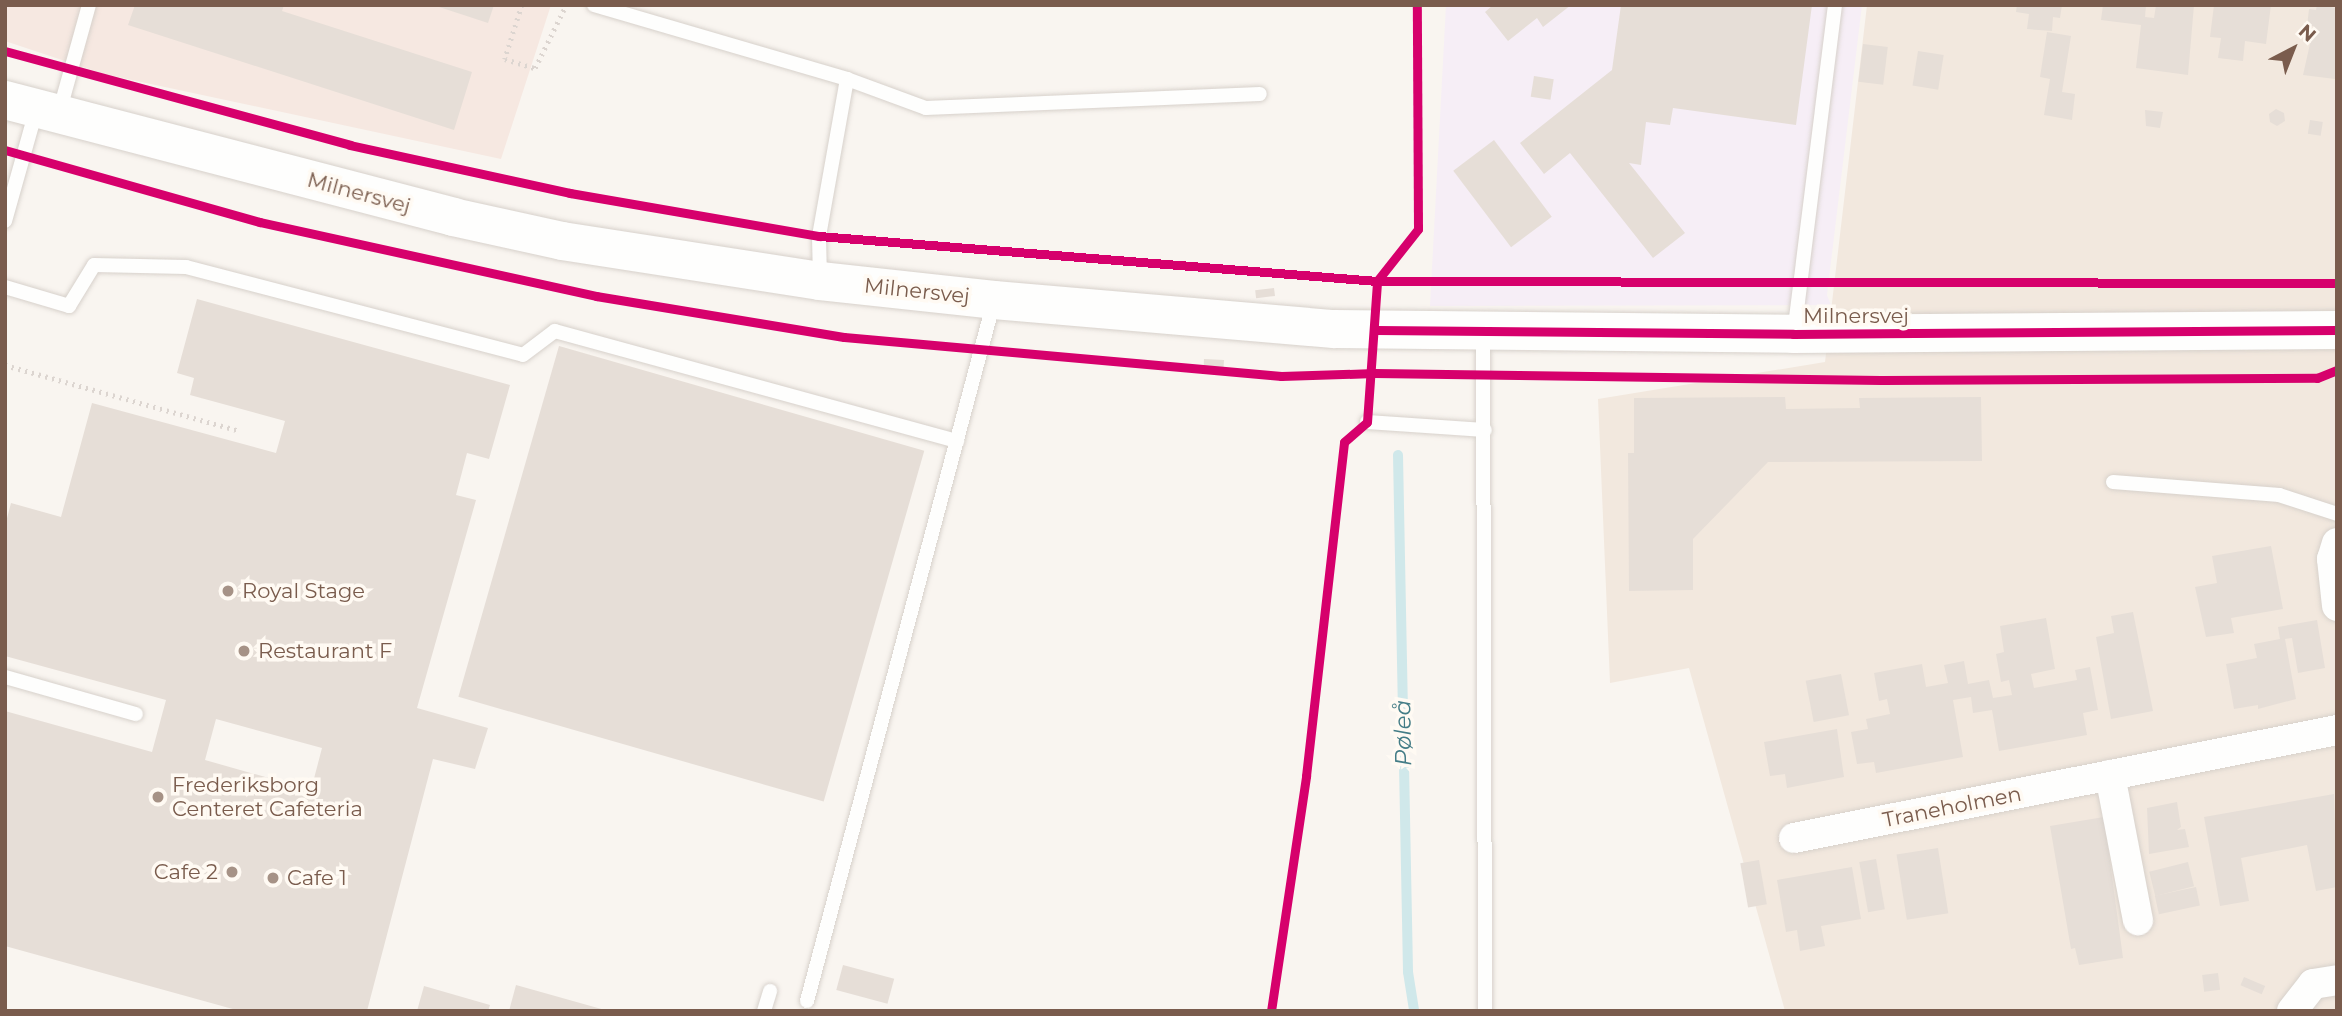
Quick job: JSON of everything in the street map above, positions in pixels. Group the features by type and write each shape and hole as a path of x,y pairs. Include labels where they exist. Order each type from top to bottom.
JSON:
{"street":[{"name":"Milnersvej","path":"33,108 521,232 820,281 994,300 1236,323 1483,331 1793,334 2337,330"},
{"path":"2337,543 2332,559 2337,606"},
{"name":"Traneholmen","path":"1794,838 2337,730"},
{"path":"2110,775 2138,920"},
{"path":"2292,1011 2313,984 2337,980"}],"lane":[{"path":"5,221 33,108 89,5"},
{"path":"594,5 847,79 926,108 1260,94"},
{"name":"Milnersvej","path":"1793,334 1835,5"},
{"path":"820,281 819,236 847,79"},
{"path":"5,287 69,306 94,265 186,267 523,355 555,331 957,441"},
{"path":"807,1001 994,300"},
{"path":"1483,331 1485,1011"},
{"path":"1367,422 1485,430"},
{"path":"2113,482 2280,495 2337,514"},
{"path":"5,677 136,714"},
{"path":"764,1011 770,990"}],"path":[{"path":"522,5 505,59 535,68 566,5"},
{"path":"5,365 237,429"}],"shaded area":[{"path":"5,5 551,5 501,159 104,74 5,41"},
{"path":"1446,5 1862,5 1827,295 1831,305 1430,306"},
{"path":"1867,5 2337,5 2337,1011 1785,1011 1689,668 1610,683 1598,399 1825,362"}],"building":[{"path":"135,5 284,5 282,11 472,72 454,130 128,25"},
{"path":"433,5 494,5 488,23"},
{"path":"1493,5 1571,5 1543,27 1537,18 1508,41 1485,12"},
{"path":"1621,5 1812,5 1796,125 1673,108 1670,125 1646,122 1641,165 1629,163 1685,233 1653,258 1570,153 1544,174 1520,143 1612,70"},
{"path":"2017,5 2062,5 2060,18 2053,17 2052,31 2027,29 2029,14 2016,12"},
{"path":"2103,5 2146,5 2145,17 2154,18 2156,5 2194,5 2188,75 2136,68 2141,25 2101,20"},
{"path":"2214,5 2271,5 2266,44 2245,41 2243,61 2218,58 2221,38 2210,37"},
{"path":"2317,5 2337,8 2335,79 2303,75 2314,26 2307,26 2309,9 2316,10"},
{"path":"2047,32 2071,36 2062,92 2075,94 2072,120 2044,115 2050,79 2040,77"},
{"path":"1863,44 1888,47 1883,85 1858,82"},
{"path":"1918,51 1944,55 1938,90 1913,86"},
{"path":"1534,76 1554,79 1550,100 1531,97"},
{"path":"2276,109 2284,113 2285,121 2277,126 2270,122 2269,114"},
{"path":"2145,110 2163,112 2160,128 2146,126"},
{"path":"2310,120 2323,122 2321,136 2308,134"},
{"path":"1494,140 1552,217 1511,247 1453,171"},
{"path":"1274,288 1275,296 1256,298 1255,290"},
{"name":"Royal Stage","path":"197,299 510,385 489,459 467,453 456,495 476,500 417,708 488,728 475,769 433,759 367,1011 240,1011 5,946 5,711 152,752 166,700 5,656 5,526 11,503 61,517 92,403 276,453 285,421 190,395 194,378 177,373","holes":["216,719 322,748 311,790 205,760"]},
{"path":"559,346 924,451 824,802 458,697"},
{"path":"1204,359 1224,360 1224,368 1204,367"},
{"path":"1785,397 1786,409 1860,408 1859,398 1981,397 1982,461 1768,462 1693,539 1693,590 1629,591 1628,453 1634,453 1634,398"},
{"path":"2271,546 2283,609 2231,618 2234,633 2206,637 2195,587 2217,583 2212,556"},
{"path":"2133,612 2153,711 2111,719 2096,637 2114,633 2111,616"},
{"path":"2046,618 2055,669 2031,674 2034,688 2077,680 2075,670 2090,667 2098,710 2083,713 2087,735 1999,751 1992,710 1973,713 1971,697 1953,700 1963,757 1876,773 1874,762 1857,764 1851,732 1868,729 1866,719 1890,714 1887,699 1879,701 1874,673 1922,664 1926,687 1948,683 1944,665 1964,661 1968,684 1989,680 1993,698 2012,695 2009,680 2001,682 1996,654 2004,652 2000,626"},
{"path":"2317,620 2325,668 2298,673 2292,638 2285,639 2296,699 2258,709 2258,705 2234,709 2226,664 2257,658 2254,644 2280,639 2278,627"},
{"path":"1841,674 1849,715 1814,722 1806,681"},
{"path":"1837,729 1844,777 1787,788 1785,774 1770,776 1764,742"},
{"path":"2334,794 2337,887 2316,891 2307,845 2241,858 2249,901 2220,906 2204,817"},
{"path":"2177,802 2181,827 2177,830 2185,829 2189,847 2149,854 2147,808"},
{"path":"2104,817 2123,958 2079,965 2075,948 2071,949 2050,826"},
{"path":"1938,848 1948,913 1907,920 1897,855"},
{"path":"1876,859 1885,909 1868,912 1859,862"},
{"path":"1759,860 1767,904 1748,908 1740,863"},
{"path":"2188,862 2194,886 2155,896 2149,872"},
{"path":"1852,867 1861,919 1821,926 1825,946 1800,951 1797,930 1786,932 1777,880"},
{"path":"2196,887 2200,906 2159,914 2155,896"},
{"path":"843,965 894,979 887,1004 836,990"},
{"path":"2218,973 2220,990 2204,992 2202,975"},
{"path":"2244,977 2265,986 2262,994 2240,985"},
{"path":"516,985 605,1010 605,1011 509,1011"},
{"path":"424,986 490,1005 488,1011 417,1011"}],"waterway":[{"name":"Pøleå","path":"1398,455 1408,972 1414,1011"}],"cycle path":[{"path":"1271,1011 1306,776 1344,442 1367,422 1377,281 1418,229 1417,5"},
{"path":"5,51 350,145 570,193 819,236 1377,281 2337,283"},
{"path":"5,150 260,222 596,296 844,337 1281,376 1374,373 1883,380 2317,378 2337,370"},
{"path":"1376,330 1793,334 2337,330"}],"place":[{"name":"Royal Stage","path":"228,591"},
{"name":"Restaurant F","path":"244,651"},
{"name":"Frederiksborg Centeret Cafeteria","path":"158,797"},
{"name":"Cafe 2","path":"232,872"},
{"name":"Cafe 1","path":"273,878"}]}
